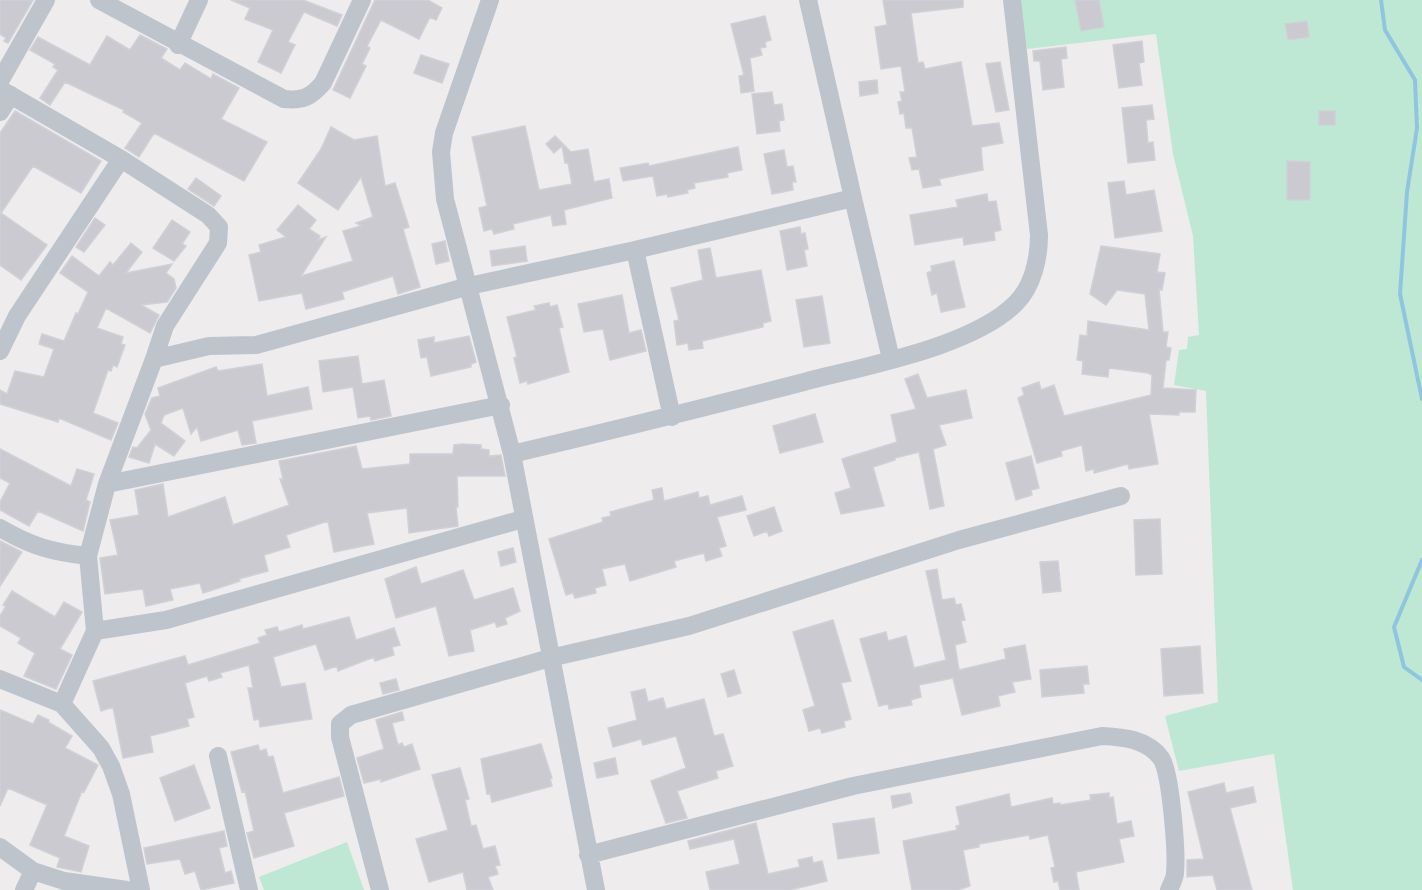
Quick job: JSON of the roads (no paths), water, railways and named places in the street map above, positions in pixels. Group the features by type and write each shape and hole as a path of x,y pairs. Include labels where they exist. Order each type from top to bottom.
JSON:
{"street":[{"path":"0,112 4,88 46,0"},
{"path":"99,0 178,45 284,99 306,98 323,83 362,0"},
{"path":"178,45 199,0"},
{"path":"490,0 444,133 441,152 445,199 501,405 512,454 596,890"},
{"path":"808,0 891,359"},
{"path":"512,454 672,417 891,359 965,335 996,318 1016,302 1033,272 1039,235 1012,0"},
{"path":"4,88 208,215 219,227 218,243 165,326 107,484 88,556 95,631 62,704"},
{"path":"0,351 17,316 121,159"},
{"path":"154,359 209,346 256,345 469,286 635,250 853,198"},
{"path":"635,250 672,417"},
{"path":"107,484 501,405"},
{"path":"380,890 340,737 340,724 351,715 550,658 689,626 959,540 1121,496"},
{"path":"95,631 166,620 523,519"},
{"path":"0,528 30,545 55,553 88,556"},
{"path":"0,679 62,704 101,748 111,766 121,794 141,890"},
{"path":"588,855 853,786 1102,736 1123,737 1141,742 1161,757 1168,775 1175,874 1169,890"},
{"path":"219,756 249,890"},
{"path":"0,847 33,872 64,881 127,890"},
{"path":"24,890 33,872"}],"waterway":[{"path":"1381,0 1385,30 1415,80 1417,128 1407,192 1400,294 1422,399"},
{"path":"1422,560 1394,627 1404,667 1422,680"}]}
